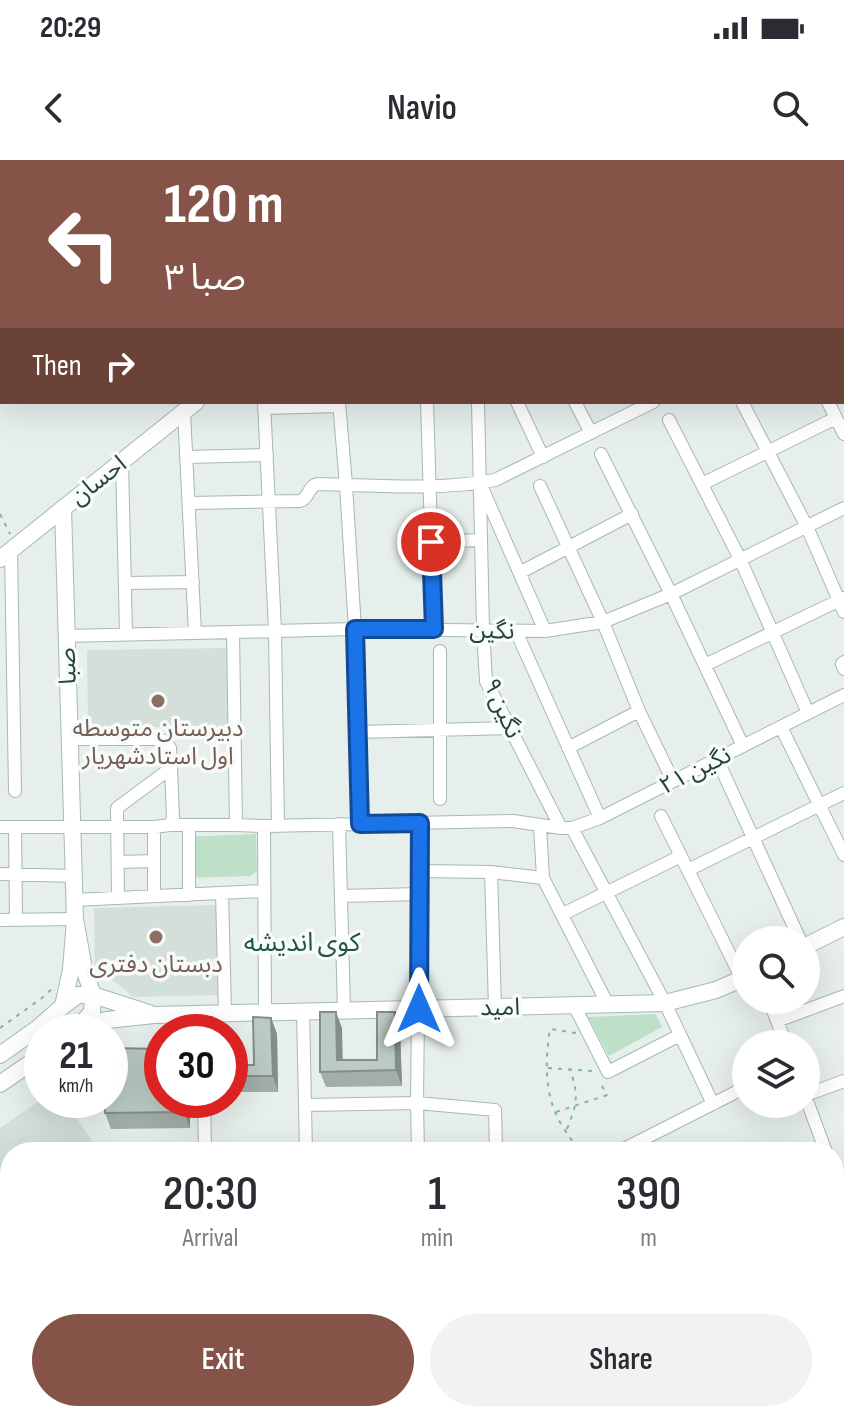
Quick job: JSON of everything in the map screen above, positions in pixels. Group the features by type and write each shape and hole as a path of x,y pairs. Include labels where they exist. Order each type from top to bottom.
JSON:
{"main road":[{"name":"احسان","path":"9,552 190,407"},
{"name":"صبا","path":"63,508 75,919"},
{"path":"75,919 84,969 93,995 90,1014"},
{"path":"63,1006 71,970 75,919"},
{"path":"820,939 844,927"},
{"name":"امید","path":"220,1014 665,1003 732,983"},
{"path":"54,1014 78,995 93,995 151,1014"},
{"path":"1,1054 24,1038"},
{"path":"1,1054 13,1053 19,1059 20,1067 16,1074"},
{"path":"0,1084 24,1068"}],"street":[{"path":"278,826 275,630 264,405 339,404 355,629 360,824"},
{"path":"427,404 434,629"},
{"name":"نگین ۹","path":"478,404 486,681 566,828 607,892 713,1104"},
{"path":"518,404 543,457"},
{"path":"576,404 591,433"},
{"path":"189,503 303,500 313,485 429,485 495,480 649,404"},
{"path":"705,665 842,603 807,527 743,404"},
{"path":"829,404 844,434"},
{"path":"190,407 186,457 195,633"},
{"path":"702,484 836,418"},
{"path":"669,420 741,561 808,713"},
{"path":"601,454 743,746"},
{"path":"186,457 267,455"},
{"path":"122,461 126,634"},
{"path":"480,483 545,631"},
{"path":"540,486 673,781"},
{"name":"نگین","path":"66,636 355,629 545,631 603,622 741,561 844,508"},
{"path":"521,572 632,514"},
{"path":"431,542 481,540"},
{"path":"9,552 6,687 15,791"},
{"path":"125,583 193,582"},
{"path":"516,631 600,818"},
{"path":"233,632 236,825"},
{"path":"440,651 440,799"},
{"path":"844,662 844,669"},
{"name":"نگین ۲۱","path":"0,827 72,829 513,821 566,828 600,818 844,695"},
{"path":"568,748 639,711"},
{"path":"781,727 844,855"},
{"path":"358,732 511,728"},
{"path":"70,739 165,741 170,748 173,818 170,825"},
{"path":"717,759 794,926"},
{"path":"118,898 117,808 171,768"},
{"path":"688,870 844,793"},
{"path":"661,816 732,955"},
{"path":"418,1142 420,823"},
{"path":"339,824 344,1010"},
{"path":"189,825 189,895"},
{"path":"264,826 265,1012"},
{"path":"540,826 543,878 608,1005"},
{"path":"15,827 16,920"},
{"path":"154,827 154,896"},
{"path":"563,914 681,856"},
{"path":"118,862 154,861"},
{"path":"420,871 491,872 543,878"},
{"path":"491,872 495,1007"},
{"path":"0,874 74,876"},
{"path":"74,900 263,891"},
{"path":"222,893 225,1013"},
{"path":"341,896 420,894"},
{"path":"0,920 75,919"},
{"path":"777,1021 844,996"},
{"path":"574,1005 608,1072 680,1035"},
{"path":"303,1011 306,1142"},
{"path":"774,1014 781,1030"},
{"path":"820,1091 844,1081"},
{"path":"638,1142 732,1094"},
{"path":"305,1105 417,1103 495,1110 496,1142"},
{"path":"204,1118 205,1142"},
{"path":"814,1118 822,1142"}],"path":[{"path":"0,514 9,552"},
{"path":"0,1028 52,989"},
{"path":"572,1142 551,1104 547,1084 550,1029 589,1034"},
{"path":"547,1068 594,1071 607,1095 555,1112"},
{"path":"566,1131 577,1096 570,1069"}],"shaded area":[{"name":"دبیرستان متوسطه اول استادشهریار","path":"229,648 229,726 88,728 87,650"},
{"name":"دبستان دفتری","path":"217,905 219,995 133,997 95,965 94,908"},
{"path":"24,1111 24,1118 76,1118 93,1142 0,1142 0,1128"}],"green space":[{"path":"256,834 257,871 250,876 186,878 185,837"},
{"path":"656,1014 662,1027 609,1056 588,1017"}],"building":[{"path":"320,1012 336,1012 337,1060 377,1060 377,1012 395,1012 396,1070 320,1072"},
{"path":"253,1017 271,1018 273,1076 248,1076 248,1065 254,1065"},
{"path":"128,1048 144,1049 144,1113 128,1113"}],"place":[{"name":"دبیرستان متوسطه اول استادشهریار","path":"158,701"},
{"name":"دبستان دفتری","path":"156,937"}],"district":[{"name":"کوی اندیشه","path":"302,942"}],"route":[{"path":"419,1009 420,823 360,824 355,629 434,629 431,542"}]}
